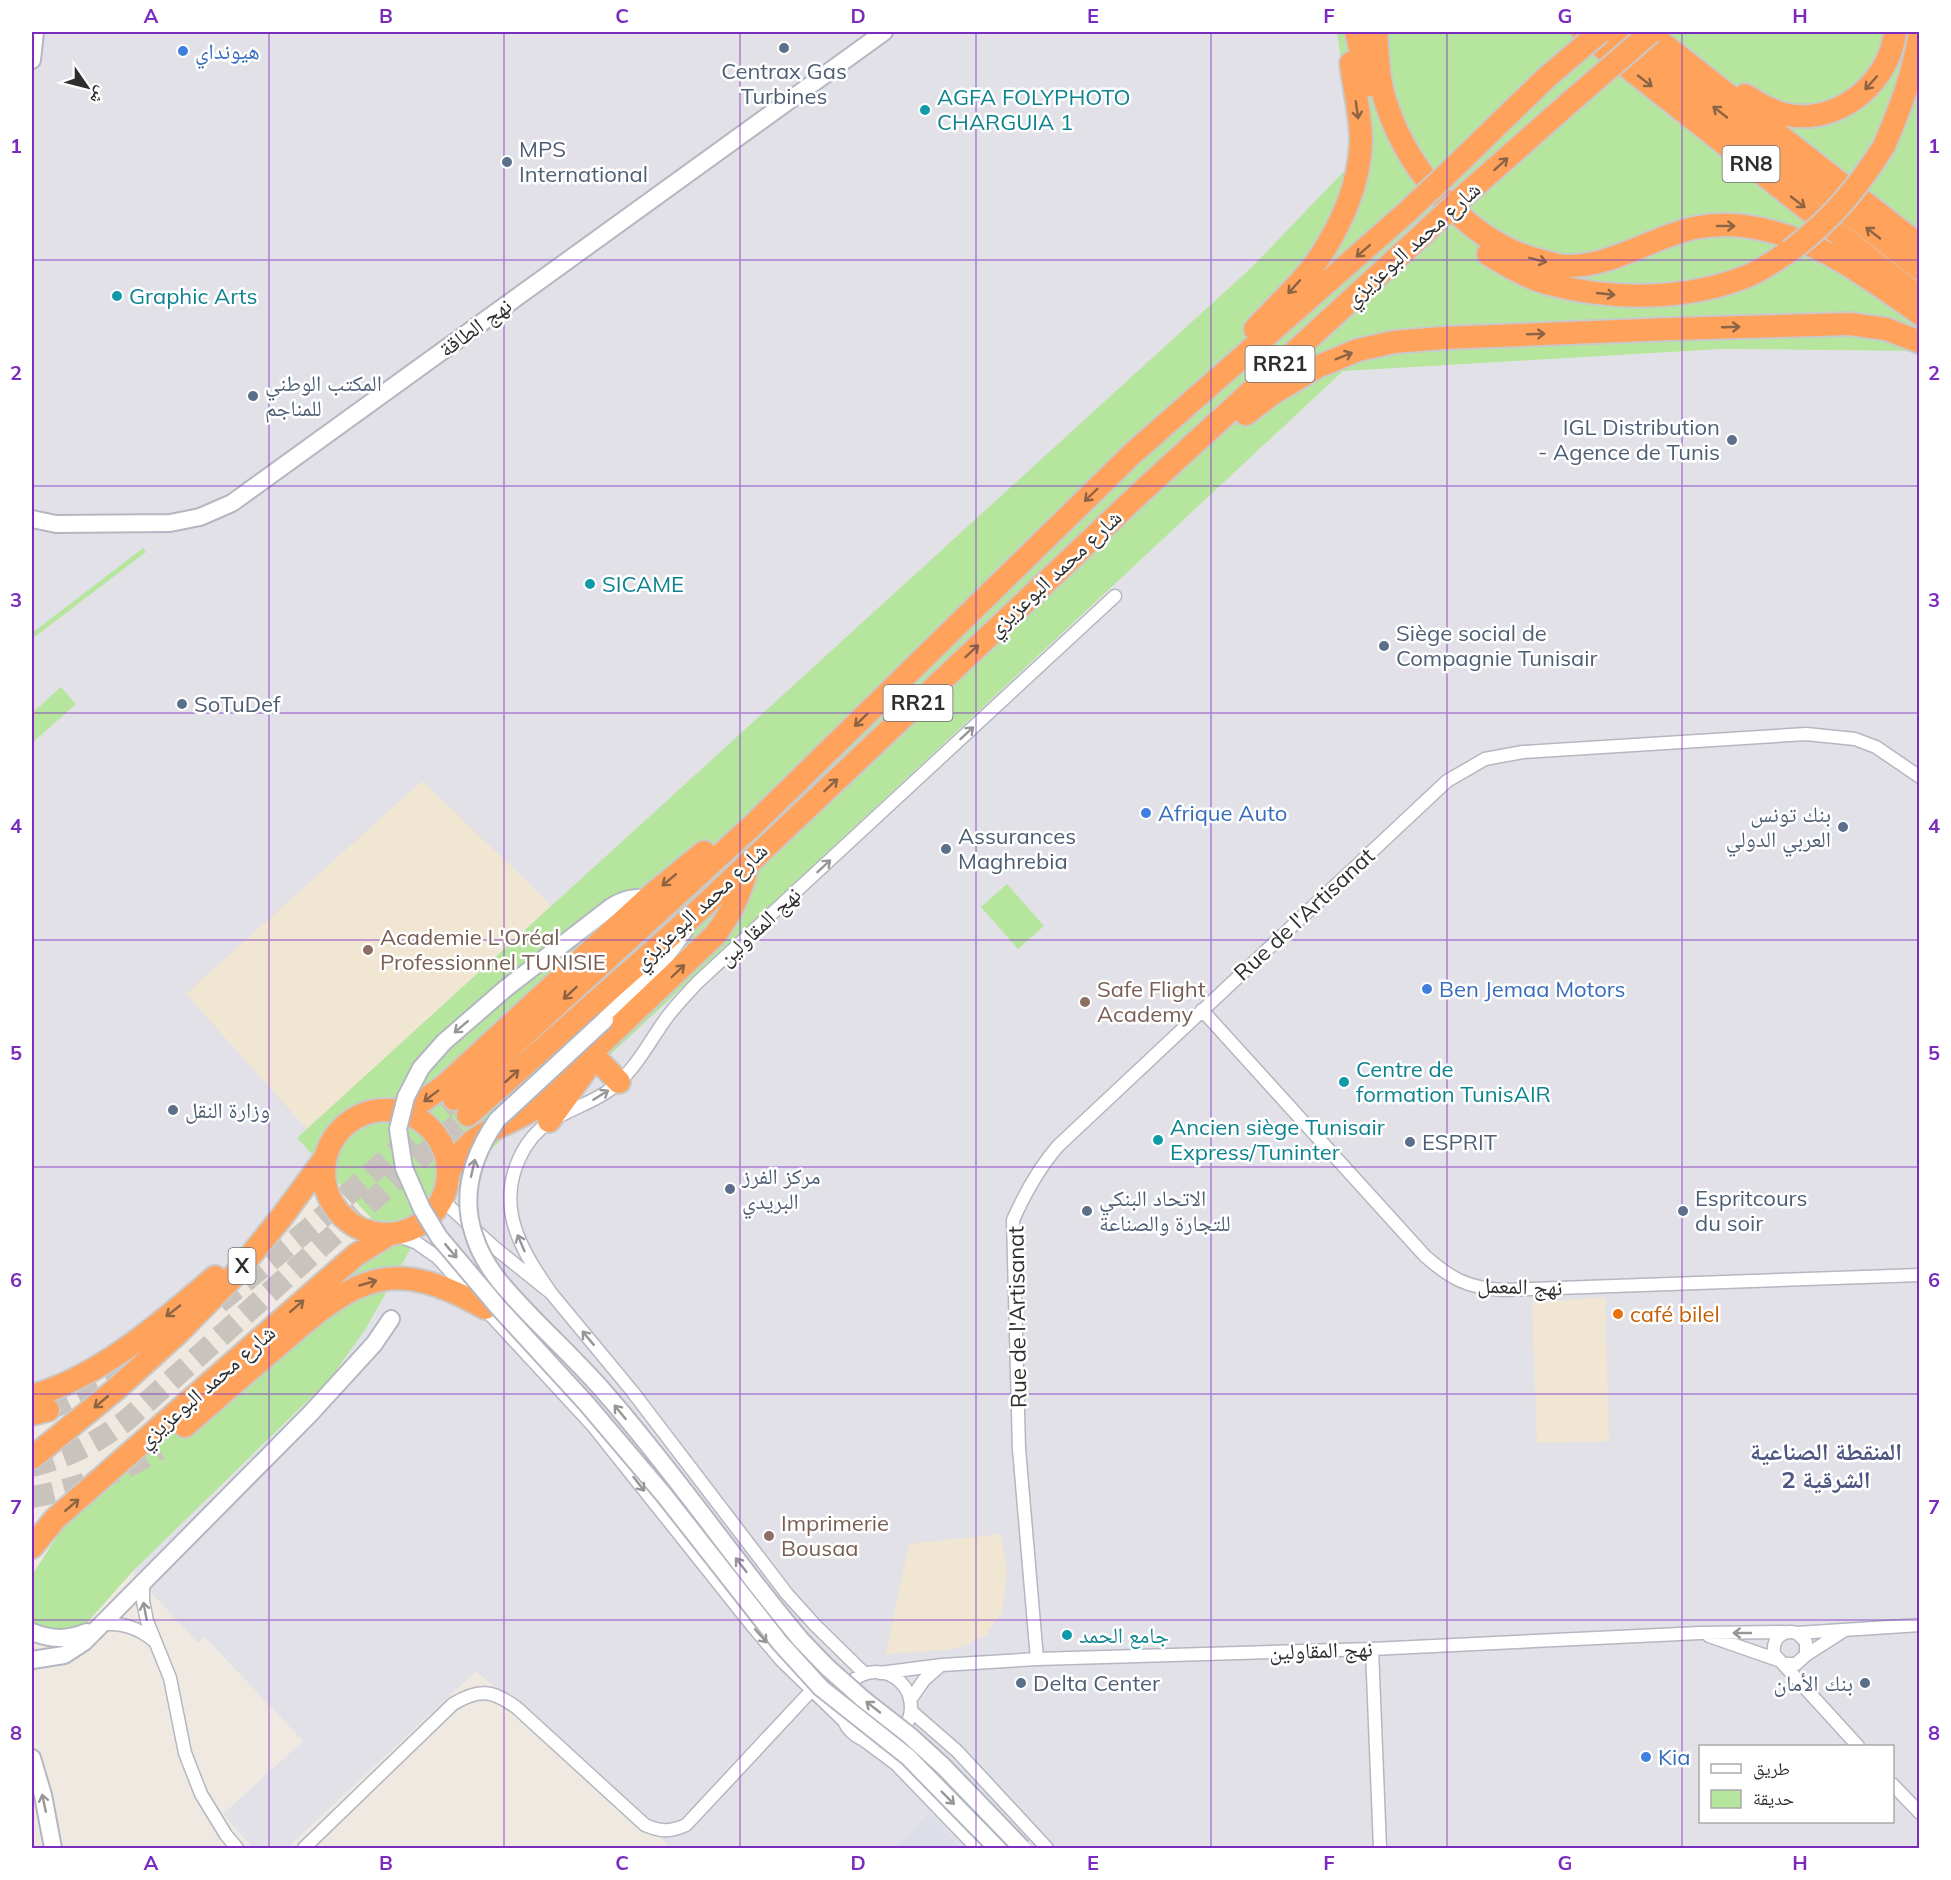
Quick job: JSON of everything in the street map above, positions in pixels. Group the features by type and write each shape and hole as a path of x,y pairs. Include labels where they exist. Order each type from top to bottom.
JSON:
{"highway":[{"path":"1132,454 1248,337 1317,262 1338,227 1350,198 1360,158 1361,139 1348,44 1350,32"},
{"path":"1356,32 1379,123 1405,177 1448,226 1503,264 1544,282 1580,291 1638,296 1680,293 1751,275 1817,231 1860,182 1884,146 1903,101 1917,53 1920,32"},
{"path":"1376,32 1385,102 1409,153 1426,180 1457,215 1502,247 1532,259 1564,266 1597,262 1693,228 1731,226 1762,229 1787,234 1823,250 1865,275 1920,314"},
{"name":"RN8","path":"1583,32 1920,297"},
{"path":"1546,78 1592,32"},
{"name":"شارع محمد البوعزيزي","path":"1600,32 1546,78 1407,212 1132,454 461,1107 697,912 1138,494 1457,202 1569,103 1641,32"},
{"name":"RN8","path":"1617,32 1920,269"},
{"path":"1569,103 1650,32"},
{"name":"RN8","path":"1650,32 1920,246"},
{"path":"1674,52 1770,110 1797,116 1831,113 1859,96 1887,64 1895,32"},
{"path":"1138,494 1272,394 1317,367 1358,350 1394,342 1658,329 1850,324 1886,329 1920,342"},
{"name":"شارع محمد البوعزيزي","path":"405,1113 443,1087 648,898 692,861 722,841 753,825"},
{"path":"448,1174 456,1158 467,1145 480,1134 530,1111 715,935 737,902 748,863"},
{"path":"590,1054 619,1082"},
{"path":"549,1121 580,1081 590,1054"},
{"path":"388,1110 405,1113 428,1126 436,1136 445,1154 448,1174 446,1187 442,1200 422,1222 406,1231 374,1234 348,1222 337,1212 325,1186 326,1157 332,1141 342,1128 356,1118 371,1112 388,1110"},
{"name":"X","path":"32,1458 115,1390 233,1277 326,1157"},
{"path":"37,1407 69,1382 97,1368 192,1297 281,1218"},
{"name":"شارع محمد البوعزيزي","path":"32,1547 55,1519 341,1268 356,1255 391,1234"},
{"path":"159,1449 319,1309 353,1288 390,1278 410,1278 462,1295 485,1308"}],"street":[{"path":"32,60 35,32"},
{"name":"نهج الطاقة","path":"32,519 56,524 170,523 200,517 232,502 884,32"},
{"name":"نهج المقاولين","path":"551,1293 523,1248 513,1224 509,1193 514,1171 523,1149 537,1131 549,1121 602,1095 619,1082 634,1065 666,1018 698,982 1115,596"},
{"name":"Rue de l'Artisanat","path":"1037,1659 1019,1449 1013,1221 1023,1196 1040,1167 1058,1146 1447,781 1485,759 1523,752 1806,734 1855,740 1876,747 1920,777"},
{"path":"648,898 635,897 622,900 611,907 505,989 444,1042 421,1068 406,1097 398,1129 404,1168 422,1209 439,1237 664,1495 780,1643 821,1688 908,1757 997,1848"},
{"path":"697,912 663,960 639,988 498,1120 484,1139 475,1158 471,1176 468,1213 474,1236 487,1264 514,1298 606,1394 801,1640 863,1699 944,1766 1022,1848"},
{"name":"نهج المعمل","path":"1202,1010 1425,1256 1444,1273 1460,1281 1480,1288 1503,1290 1920,1275"},
{"path":"442,1200 495,1248 551,1293 632,1391 788,1594 822,1632 865,1674"},
{"path":"391,1234 417,1244 437,1257 593,1425 754,1628 811,1691 845,1722 856,1736 896,1764 977,1848"},
{"path":"32,1660 64,1655 84,1641 309,1414 374,1344 391,1319"},
{"path":"143,1581 145,1611 154,1641 170,1678 184,1753 197,1784 226,1836 237,1848"},
{"path":"32,1632 48,1639 68,1639 101,1624 116,1623 143,1632 154,1641"},
{"path":"1857,1745 1780,1662 1774,1654 1775,1641 1784,1632 1920,1625"},
{"path":"1780,1662 1796,1664 1846,1629"},
{"name":"نهج المقاولين","path":"880,1672 942,1665 1037,1659 1372,1649 1700,1633 1784,1632"},
{"name":"نهج المقاولين","path":"1700,1633 1780,1662"},
{"path":"1797,1633 1806,1642 1804,1658 1808,1692"},
{"path":"1372,1649 1380,1848"},
{"path":"864,1740 884,1741 894,1737 902,1730 910,1705 924,1680 942,1665"},
{"path":"845,1722 842,1713 844,1694 849,1685 865,1674 880,1672 890,1675 906,1690 910,1705 957,1751 1047,1848"},
{"path":"304,1848 453,1704 469,1695 487,1693 503,1698 517,1708 645,1825 659,1832 686,1825 811,1691"},
{"path":"32,1758 43,1795 52,1848"},
{"path":"1894,1785 1920,1813"}],"shaded area":[{"path":"32,32 1337,32 1353,147 1349,166 1168,401 201,1299 32,1403"},
{"path":"1723,349 1919,351 1919,1848 961,1848 927,1813 893,1848 670,1848 596,1773 476,1671 287,1848 253,1848 223,1814 303,1741 205,1637 198,1643 132,1572 330,1379 365,1330 423,1227 466,1173 510,1132 594,1070 1343,371"},
{"name":"Academie L'Oréal Professionnel TUNISIE","path":"422,781 542,896 550,907 307,1129 186,994"},
{"path":"1605,1297 1609,1441 1537,1443 1532,1303"},
{"path":"1001,1534 1007,1573 1002,1612 985,1636 955,1649 886,1654 909,1544"},
{"path":"928,1813 961,1848 893,1848"}],"green space":[{"path":"1337,32 1919,32 1919,351 1723,349 1343,371 594,1070 510,1132 466,1173 423,1227 365,1330 330,1379 132,1572 86,1624 66,1634 38,1632 32,1624 32,1575 63,1527 382,1230 297,1138 1252,267 1349,166 1353,147"},
{"path":"143,548 146,552 32,639 32,633"},
{"path":"61,687 76,704 32,743 32,713"},
{"path":"1007,884 1044,926 1018,949 981,907"}],"tunnel":[{"path":"219,1303 317,1222 454,1099"},
{"path":"32,1466 83,1448 128,1419 468,1115"},
{"path":"48,1410 133,1367"},
{"path":"32,1497 65,1490 97,1479 128,1466 159,1449"}],"place":[{"name":"Centrax Gas Turbines","path":"784,48"},
{"name":"هيونداي","path":"183,51"},
{"name":"AGFA FOLYPHOTO CHARGUIA 1","path":"925,110"},
{"name":"MPS International","path":"507,162"},
{"name":"Graphic Arts","path":"117,296"},
{"name":"المكتب الوطني للمناجم","path":"253,396"},
{"name":"IGL Distribution - Agence de Tunis","path":"1732,440"},
{"name":"SICAME","path":"590,584"},
{"name":"Siège social de Compagnie Tunisair","path":"1384,646"},
{"name":"SoTuDef","path":"182,704"},
{"name":"Afrique Auto","path":"1146,813"},
{"name":"بنك تونس العربي الدولي","path":"1843,827"},
{"name":"Assurances Maghrebia","path":"946,849"},
{"name":"Academie L'Oréal Professionnel TUNISIE","path":"368,950"},
{"name":"Ben Jemaa Motors","path":"1427,989"},
{"name":"Safe Flight Academy","path":"1085,1002"},
{"name":"Centre de formation TunisAIR","path":"1344,1082"},
{"name":"وزارة النقل","path":"173,1110"},
{"name":"Ancien siège Tunisair Express/Tuninter","path":"1158,1140"},
{"name":"ESPRIT","path":"1410,1142"},
{"name":"مركز الفرز البريدي","path":"730,1189"},
{"name":"الاتحاد البنكي للتجارة والصناعة","path":"1087,1211"},
{"name":"Espritcours du soir","path":"1683,1211"},
{"name":"café bilel","path":"1618,1314"},
{"name":"Imprimerie Bousaa","path":"769,1536"},
{"name":"جامع الحمد","path":"1067,1635"},
{"name":"Delta Center","path":"1021,1683"},
{"name":"بنك الأمان","path":"1865,1683"},
{"name":"Kia","path":"1646,1757"}],"district":[{"name":"المنقطة الصناعية الشرقية 2","path":"1826,1466"}]}
